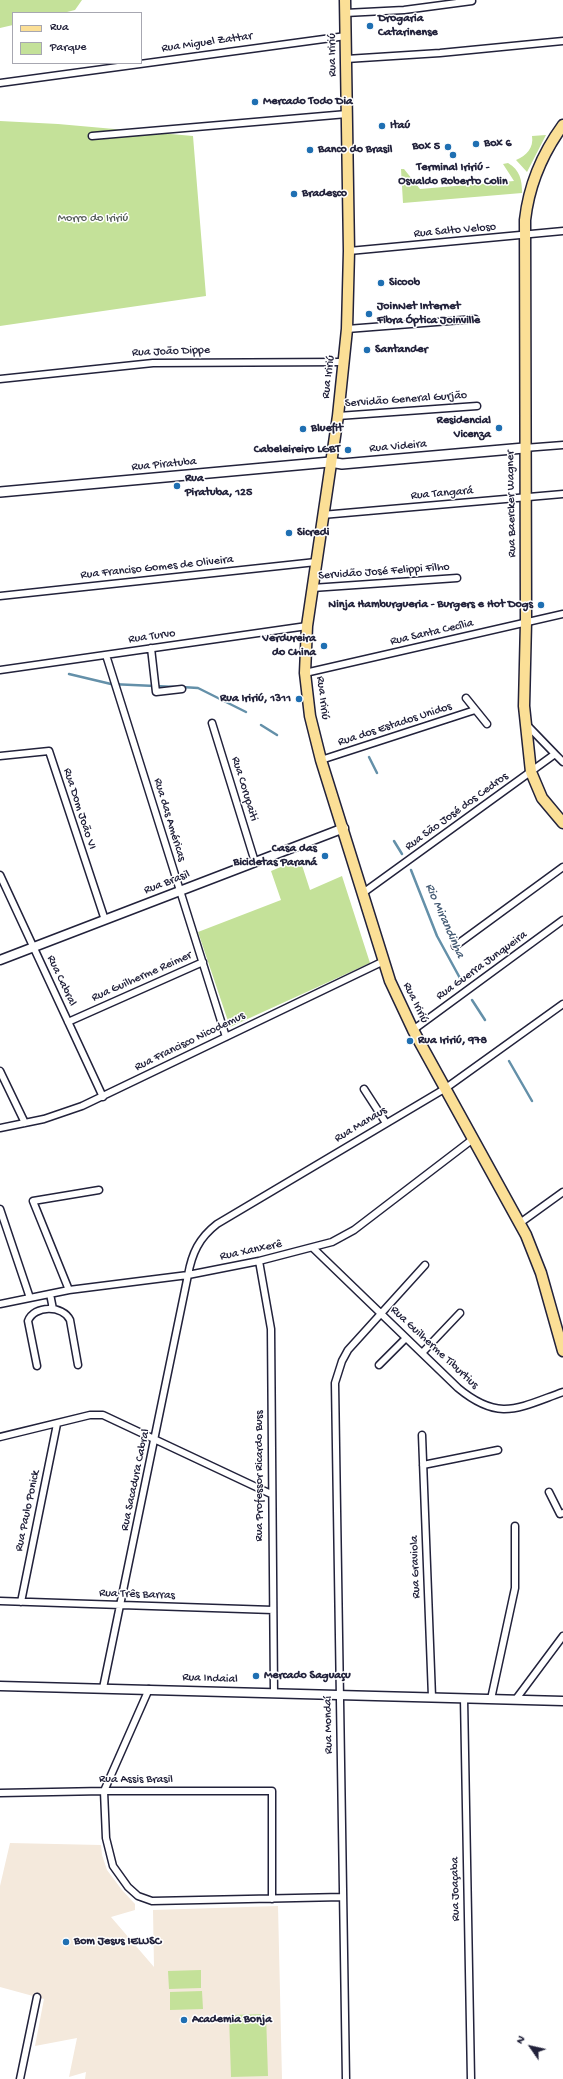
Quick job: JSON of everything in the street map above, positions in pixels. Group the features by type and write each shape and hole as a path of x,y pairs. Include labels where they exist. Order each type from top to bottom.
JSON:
{"main road":[{"name":"Rua Iririú","path":"345,0 349,251 348,329 338,416 322,515 307,626 305,673 310,716 322,760 384,961 398,999 413,1030 520,1223 541,1273 561,1333 563,1351"},
{"name":"Rua Baercker Wagner","path":"563,125 560,133 547,149 534,177 527,206 525,236 524,448 526,622 524,688 525,723 531,772 542,798 563,823"},
{"name":"Rua Videira","path":"330,462 342,464 524,448"},
{"name":"Rua Piratuba","path":"0,492 330,462"}],"street":[{"path":"345,13 404,10 472,1"},
{"name":"Rua Miguel Zattar","path":"142,64 346,36"},
{"path":"346,59 433,54 563,41"},
{"name":"Rua Miguel Zattar","path":"0,83 140,64"},
{"path":"92,136 347,114"},
{"name":"Rua Salto Veloso","path":"349,251 525,236 563,231"},
{"path":"348,329 475,319"},
{"name":"Rua João Dippe","path":"0,378 153,363 344,362"},
{"name":"Servidão General Gurjão","path":"338,416 477,406"},
{"name":"Rua Videira","path":"524,448 563,445"},
{"name":"Rua Tangará","path":"322,515 563,494"},
{"name":"Rua Franciso Gomes de Oliveira","path":"0,596 316,562"},
{"name":"Servidão José Felippi Filho","path":"312,588 457,578"},
{"name":"Rua Santa Cecília","path":"305,673 563,614"},
{"name":"Rua Turvo","path":"0,670 307,626"},
{"path":"151,648 156,692 182,690"},
{"name":"Rua das Américas","path":"106,655 226,1037"},
{"path":"466,698 487,724"},
{"name":"Rua dos Estados Unidos","path":"322,760 475,710"},
{"name":"Rua Corupaiti","path":"212,723 255,862"},
{"path":"525,723 563,762"},
{"name":"Rua Dom João VI","path":"0,756 48,751 105,920"},
{"name":"Rua São José dos Cedros","path":"363,893 555,754"},
{"name":"Rua Brasil","path":"0,960 344,828"},
{"path":"455,946 563,867"},
{"name":"Rua Cabral","path":"0,875 103,1097"},
{"name":"Rua Guerra Junqueira","path":"413,1030 563,920"},
{"name":"Rua Francisco Nicodemus","path":"0,1128 61,1113 103,1097 384,961"},
{"name":"Rua Guilherme Reimer","path":"68,1022 203,962"},
{"name":"Rua Manaus","path":"188,1275 191,1259 198,1243 217,1224 446,1088 563,1004"},
{"path":"0,1071 24,1123"},
{"path":"364,1089 386,1123"},
{"name":"Rua Xanxerê","path":"0,1304 70,1290 188,1275 259,1261 313,1248 341,1238 354,1230 474,1139"},
{"path":"70,1290 33,1201 99,1190"},
{"path":"520,1223 563,1192"},
{"path":"0,1209 30,1298"},
{"name":"Rua Guilherme Tiburtius","path":"313,1248 380,1314 466,1394 485,1406 501,1410 517,1408 563,1392"},
{"name":"Rua Professor Ricardo Buss","path":"259,1261 271,1329 271,1494 274,1693"},
{"name":"Rua Mondaí","path":"346,2079 335,1383 342,1361 348,1350 425,1265"},
{"name":"Rua Sacadura Cabral","path":"103,1688 188,1275"},
{"path":"50,1294 53,1309"},
{"path":"37,1366 28,1321 30,1315 34,1312 53,1309 67,1314 70,1320 78,1365"},
{"path":"422,1353 460,1313"},
{"path":"379,1365 406,1338"},
{"path":"0,1437 90,1415 103,1415 271,1494"},
{"name":"Rua Paulo Ponick","path":"21,1602 57,1424"},
{"name":"Rua Graviola","path":"422,1435 432,1697"},
{"path":"423,1465 498,1450"},
{"path":"549,1492 560,1514 563,1513"},
{"path":"491,1699 515,1588 515,1526"},
{"name":"Rua Três Barras","path":"0,1602 273,1610"},
{"path":"516,1699 563,1636"},
{"name":"Rua Indaial","path":"0,1686 563,1701"},
{"path":"149,1689 104,1791 108,1851 117,1872 128,1887 138,1896 152,1901 342,1897"},
{"name":"Rua Joaçaba","path":"464,1698 471,2079"},
{"name":"Rua Assis Brasil","path":"0,1793 104,1791 272,1791 272,1899"},
{"path":"20,2079 37,1997"}],"shaded area":[{"path":"10,1843 101,1845 102,1855 107,1870 135,1904 135,1910 111,1917 154,1967 153,1910 278,1906 282,2079 85,2079 86,2072 69,2077 77,2038 35,2046 44,1999 0,1987 0,1886"}],"green space":[{"path":"0,0 82,0 75,10 67,12 12,12 12,25 0,28"},
{"name":"Morro do Iririú","path":"0,121 58,124 193,136 206,296 0,326"},
{"path":"546,135 527,172 516,160 523,156 530,148 532,144 532,136"},
{"path":"508,163 518,172 520,176 522,193 403,203 401,169 404,169 420,189 514,181 503,164"},
{"path":"300,859 310,890 342,876 370,963 230,1027 198,932 281,900 271,871"},
{"path":"201,1970 201,1988 169,1989 168,1971"},
{"path":"202,1991 203,2009 170,2010 170,1992"},
{"path":"266,2014 268,2076 231,2077 229,2015"}],"waterway":[{"name":"Rio Mirandinha","path":"69,674 111,684 177,687"},
{"name":"Rio Mirandinha","path":"182,687 198,688 246,712"},
{"name":"Rio Mirandinha","path":"261,725 277,735"},
{"name":"Rio Mirandinha","path":"369,757 377,773"},
{"name":"Rio Mirandinha","path":"394,841 402,854"},
{"name":"Rio Mirandinha","path":"411,870 437,936 461,980"},
{"name":"Rio Mirandinha","path":"472,1000 485,1020"},
{"name":"Rio Mirandinha","path":"509,1061 532,1101"}],"place":[{"name":"Drogaria Catarinense","path":"370,26"},
{"name":"Mercado Todo Dia","path":"255,102"},
{"name":"Itaú","path":"382,126"},
{"name":"Box 6","path":"476,144"},
{"name":"Box 5","path":"448,147"},
{"name":"Banco do Brasil","path":"310,150"},
{"name":"Terminal Iririú - Osvaldo Roberto Colin","path":"453,155"},
{"name":"Bradesco","path":"294,194"},
{"name":"Sicoob","path":"381,283"},
{"name":"JoinNet Internet Fibra Óptica Joinville","path":"369,314"},
{"name":"Santander","path":"367,350"},
{"name":"Residencial Vicenza","path":"499,428"},
{"name":"Bluefit","path":"303,429"},
{"name":"Cabeleireiro LGBT","path":"348,450"},
{"name":"Rua Piratuba, 125","path":"177,486"},
{"name":"Sicredi","path":"289,533"},
{"name":"Ninja Hamburgueria - Burgers e Hot Dogs","path":"541,605"},
{"name":"Verdureira do China","path":"324,646"},
{"name":"Rua Iririú, 1311","path":"299,699"},
{"name":"Casa das Bicicletas Paraná","path":"325,856"},
{"name":"Rua Iririú, 978","path":"410,1041"},
{"name":"Mercado Saguaçu","path":"256,1676"},
{"name":"Bom Jesus IELUSC","path":"66,1942"},
{"name":"Academia Bonja","path":"184,2020"}]}
